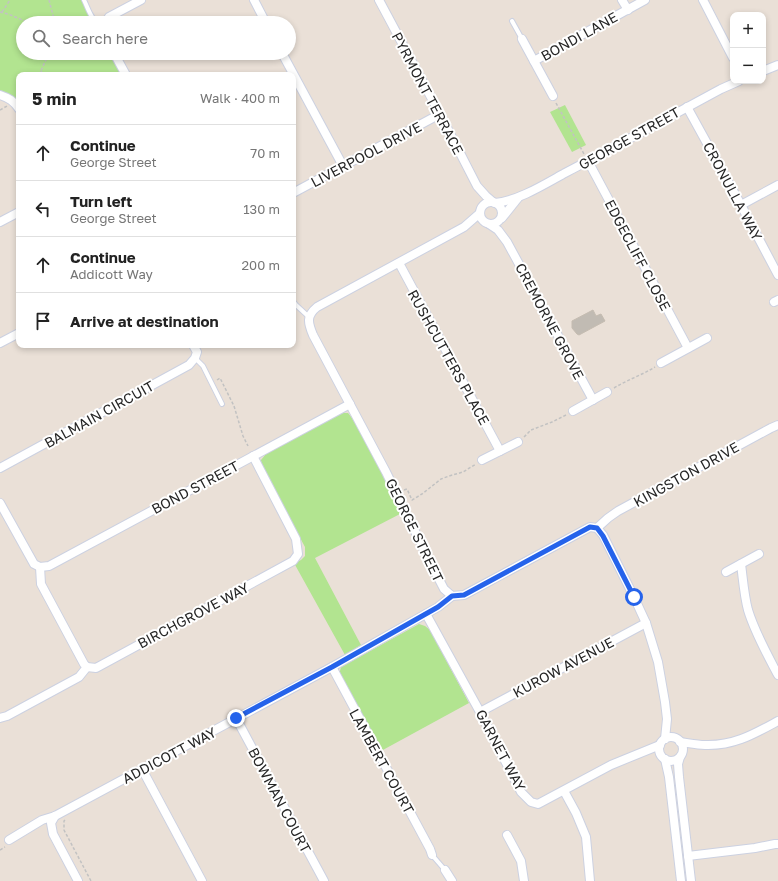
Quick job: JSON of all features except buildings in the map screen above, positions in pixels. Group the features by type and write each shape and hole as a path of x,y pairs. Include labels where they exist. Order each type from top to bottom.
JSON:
{"street":[{"path":"111,16 140,0"},
{"path":"254,0 262,16"},
{"name":"PYRMONT TERRACE","path":"379,0 477,186 494,202"},
{"path":"622,0 628,10"},
{"name":"BONDI LANE","path":"534,61 645,0"},
{"path":"703,0 730,52"},
{"name":"BONDI LANE","path":"522,39 553,96"},
{"path":"118,60 124,72"},
{"path":"286,60 292,72"},
{"path":"766,70 778,65"},
{"path":"296,79 343,166"},
{"name":"GEORGE STREET","path":"494,202 504,202 520,196 732,84"},
{"path":"0,95 12,100 16,104"},
{"name":"CRONULLA WAY","path":"687,107 778,275"},
{"name":"LIVERPOOL DRIVE","path":"296,191 440,114"},
{"name":"EDGECLIFF CLOSE","path":"588,161 688,348"},
{"path":"741,205 778,185"},
{"name":"PYRMONT TERRACE","path":"477,186 480,200 480,211"},
{"name":"GEORGE STREET","path":"501,219 520,196"},
{"path":"309,317 310,313 317,307 464,228 486,203 494,202 499,204 502,211 501,219 495,224 464,228"},
{"path":"480,211 482,219 488,224"},
{"path":"0,222 16,214"},
{"name":"CREMORNE GROVE","path":"501,219 507,242"},
{"name":"CREMORNE GROVE","path":"488,224 498,230 507,242 593,400"},
{"name":"RUSHCUTTERS PLACE","path":"399,263 500,451"},
{"name":"GEORGE STREET","path":"309,317 309,327 313,335 397,493 444,589 452,596 464,595 590,527 597,528"},
{"path":"0,343 16,335"},
{"path":"661,363 707,338"},
{"path":"195,348 197,352 195,358"},
{"name":"BALMAIN CIRCUIT","path":"0,468 188,365 195,358"},
{"path":"573,411 607,392"},
{"name":"BOND STREET","path":"40,567 49,566 350,404"},
{"name":"KINGSTON DRIVE","path":"597,528 618,511 764,431 778,425"},
{"path":"482,460 518,442"},
{"name":"BIRCHGROVE WAY","path":"87,667 96,668 293,561 298,554 296,539 252,456"},
{"path":"0,503 34,564 40,567 41,584 87,667 79,677 0,718"},
{"path":"597,528 607,542 646,623 658,662 670,741 660,753 669,777 681,881"},
{"path":"726,572 759,554"},
{"path":"741,564 748,609 758,638 778,676"},
{"name":"ADDICOTT WAY","path":"9,840 42,820 55,816 332,667 438,607 452,596"},
{"name":"GARNET WAY","path":"426,614 480,712 521,792 531,802 538,804 611,765 670,741"},
{"name":"KUROW AVENUE","path":"480,712 646,623"},
{"name":"LAMBERT COURT","path":"332,667 432,855"},
{"name":"BOWMAN COURT","path":"236,718 324,881"},
{"path":"670,741 704,745 736,741 778,721"},
{"path":"670,741 683,749 678,764 691,881"},
{"path":"663,758 671,761 678,759 681,755 704,745"},
{"name":"GARNET WAY","path":"638,754 663,758"},
{"path":"142,769 202,881"},
{"path":"564,790 586,837 590,881"},
{"path":"55,816 51,823 54,834 78,881"},
{"path":"507,835 521,861 524,881"},
{"path":"688,856 778,844"},
{"path":"445,870 452,881"}],"lane":[{"path":"84,0 92,16"},
{"name":"BONDI LANE","path":"512,21 522,39"},
{"path":"296,305 309,317"},
{"path":"195,358 203,366 222,404"},
{"path":"432,855 445,870"}],"path":[{"path":"10,0 1,12 16,18"},
{"path":"49,0 53,16"},
{"path":"41,71 46,60"},
{"path":"553,96 588,161"},
{"path":"607,392 627,380 640,376 661,363"},
{"path":"211,382 220,378 234,406 243,436 248,446"},
{"path":"518,442 531,430 552,422 573,411"},
{"path":"397,493 407,489 412,500 441,479 463,472 482,460"},
{"path":"71,818 64,821 64,830 92,881"}],"green space":[{"path":"0,0 85,0 94,16 16,16 16,60 118,60 124,72 16,72 16,107 0,96"},
{"path":"565,105 586,145 572,152 550,112"},
{"path":"340,413 348,413 352,418 382,473 400,514 315,558 361,645 345,655 294,563 301,560 305,556 305,547 262,467 261,460 266,454"},
{"path":"419,624 430,630 469,703 381,751 339,675 341,667"}],"route":[{"path":"236,718 332,667 438,607 452,596 464,595 590,527 597,528 603,536 634,597"}]}
